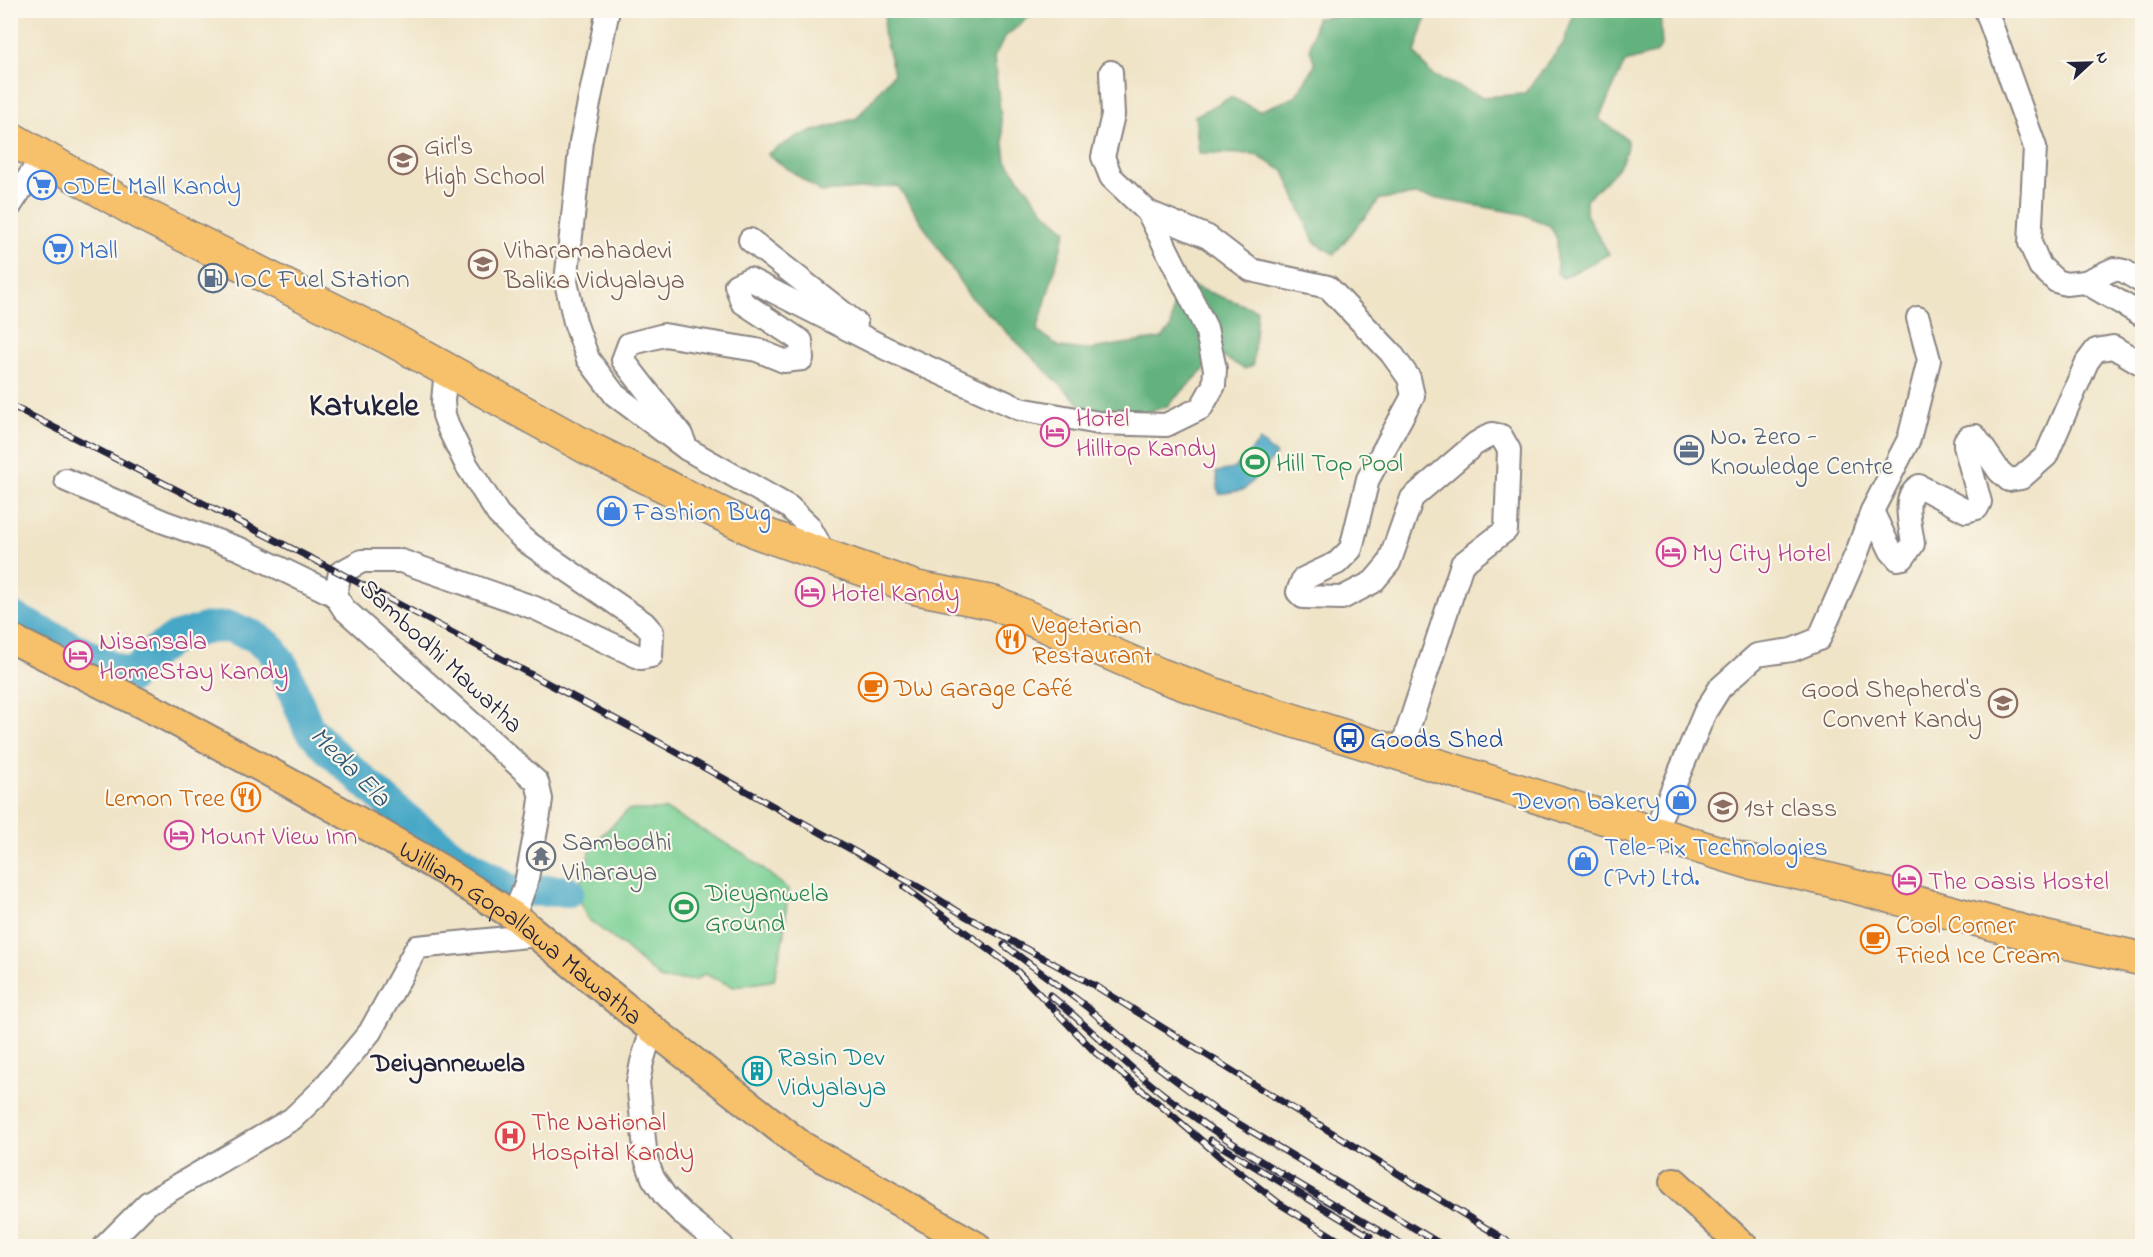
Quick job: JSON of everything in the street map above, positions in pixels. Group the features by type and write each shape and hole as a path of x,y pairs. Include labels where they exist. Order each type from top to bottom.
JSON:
{"highway":[{"path":"10,138 140,213 363,324 674,493 760,533 917,588 994,603 1182,683 1237,703 1653,834 1749,862 1830,880 2043,937 2142,959"}],"main road":[{"name":"William Gopallawa Mawatha","path":"10,638 162,714 378,831 520,901 538,935 652,1029 802,1146 976,1246"},
{"path":"1674,1182 1743,1246"}],"street":[{"path":"608,10 581,142 566,282 575,322 588,359 615,395 687,449 789,507 809,526 818,542 821,555"},
{"path":"1986,10 2035,147 2030,243 2040,266 2056,281 2066,284 2085,282 2114,269 2124,271 2142,282"},
{"path":"687,449 681,435 623,360 629,344 664,335 756,350 784,361 802,359 801,341 742,302 736,285 749,279 887,349 1020,409 1100,423 1166,425 1201,408 1214,385 1215,369 1206,328 1148,212 1111,177 1103,157 1113,115 1111,72"},
{"path":"10,206 42,157"},
{"path":"1148,212 1208,237 1251,270 1328,287 1391,354 1409,378 1413,396 1368,479 1351,549 1337,563 1303,579 1298,592 1303,597 1342,598 1373,582 1389,563 1412,498 1475,444 1492,434 1501,436 1509,450 1506,530 1462,564 1400,754"},
{"path":"750,240 887,349"},
{"path":"2085,282 2142,315"},
{"path":"1653,834 1705,712 1720,688 1757,655 1792,650 1819,639 1858,550 1872,511 1909,439 1929,360 1918,318"},
{"path":"1872,511 1891,551 1898,559 1903,558 1913,544 1908,498 1912,490 1919,486 1966,511 1977,508 1980,502 1965,446 1965,441 1969,437 1975,436 1999,471 2009,480 2021,478 2046,456 2087,362 2096,350 2113,347 2142,364"},
{"name":"Sambodhi Mawatha","path":"446,369 443,401 444,415 449,429 466,464 498,514 524,540 644,623 652,632 651,656 641,658 535,608 401,561 362,561 340,573 335,595 344,609 537,782 541,799 520,901"},
{"path":"66,480 164,522 240,549 335,595"},
{"path":"105,1246 148,1203 292,1119 320,1092 370,1032 417,947 538,935"},
{"path":"652,1029 638,1082 645,1159 653,1178 665,1196 685,1216 722,1246"}],"green space":[{"path":"886,11 1036,11 1005,37 994,58 1006,161 1044,211 1066,230 1037,331 1060,347 1085,350 1162,338 1171,328 1173,305 1184,283 1257,310 1253,365 1245,369 1219,355 1167,406 1136,416 1089,413 968,294 898,186 821,192 767,154 798,136 857,118 894,73 883,32"},
{"path":"1347,11 1428,11 1415,53 1432,75 1482,97 1524,94 1563,44 1575,11 1660,11 1662,46 1656,53 1625,62 1599,119 1627,139 1624,157 1614,173 1586,199 1586,214 1609,254 1563,278 1557,273 1557,239 1550,226 1523,214 1416,195 1380,199 1334,254 1314,242 1284,171 1254,154 1199,153 1195,116 1231,97 1259,111 1295,97 1315,65 1310,49 1316,18 1342,16"},
{"name":"Dieyanwela Ground","path":"628,810 667,810 743,853 788,889 784,934 774,980 734,987 704,974 696,980 662,980 588,919 576,895 592,845"}],"water":[{"name":"Hill Top Pool","path":"1260,441 1276,455 1244,490 1219,494 1216,472 1234,469"}],"waterway":[{"name":"Meda Ela","path":"10,616 131,677 155,651 177,637 208,628 229,627 254,636 270,647 284,668 308,727 328,749 405,818 452,854 510,890 568,891"}],"railway":[{"path":"10,405 340,573 651,738 922,889 967,917 1097,987 1515,1246"},
{"path":"904,887 1014,968 1096,1053 1225,1161 1280,1204 1348,1246"},
{"path":"1004,945 1087,1007 1138,1052 1214,1109 1444,1246"},
{"path":"1050,995 1148,1082 1192,1115 1282,1174 1405,1246"},
{"path":"1211,1140 1370,1236"}],"place":[{"name":"Girl's High School","path":"403,160"},
{"name":"ODEL Mall Kandy","path":"42,185"},
{"name":"Mall","path":"58,249"},
{"name":"Viharamahadevi Balika Vidyalaya","path":"483,264"},
{"name":"IOC Fuel Station","path":"213,278"},
{"name":"Hotel Hilltop Kandy","path":"1055,432"},
{"name":"No. Zero - Knowledge Centre","path":"1689,450"},
{"name":"Hill Top Pool","path":"1255,462"},
{"name":"Fashion Bug","path":"612,511"},
{"name":"My City Hotel","path":"1671,552"},
{"name":"Hotel Kandy","path":"810,592"},
{"name":"Vegetarian Restaurant","path":"1011,639"},
{"name":"Nisansala HomeStay Kandy","path":"78,655"},
{"name":"DW Garage Café","path":"873,687"},
{"name":"Good Shepherd's Convent Kandy","path":"2003,703"},
{"name":"Goods Shed","path":"1349,738"},
{"name":"Lemon Tree","path":"246,797"},
{"name":"Devon bakery","path":"1681,800"},
{"name":"1st class","path":"1723,807"},
{"name":"Mount View Inn","path":"179,835"},
{"name":"Sambodhi Viharaya","path":"541,856"},
{"name":"Tele-Pix Technologies (Pvt) Ltd.","path":"1583,861"},
{"name":"The Oasis Hostel","path":"1907,880"},
{"name":"Dieyanwela Ground","path":"684,907"},
{"name":"Cool Corner Fried Ice Cream","path":"1875,939"},
{"name":"Rasin Dev Vidyalaya","path":"757,1071"},
{"name":"The National Hospital Kandy","path":"510,1136"}],"district":[{"name":"Katukele","path":"364,404"},
{"name":"Deiyannewela","path":"448,1062"}]}
